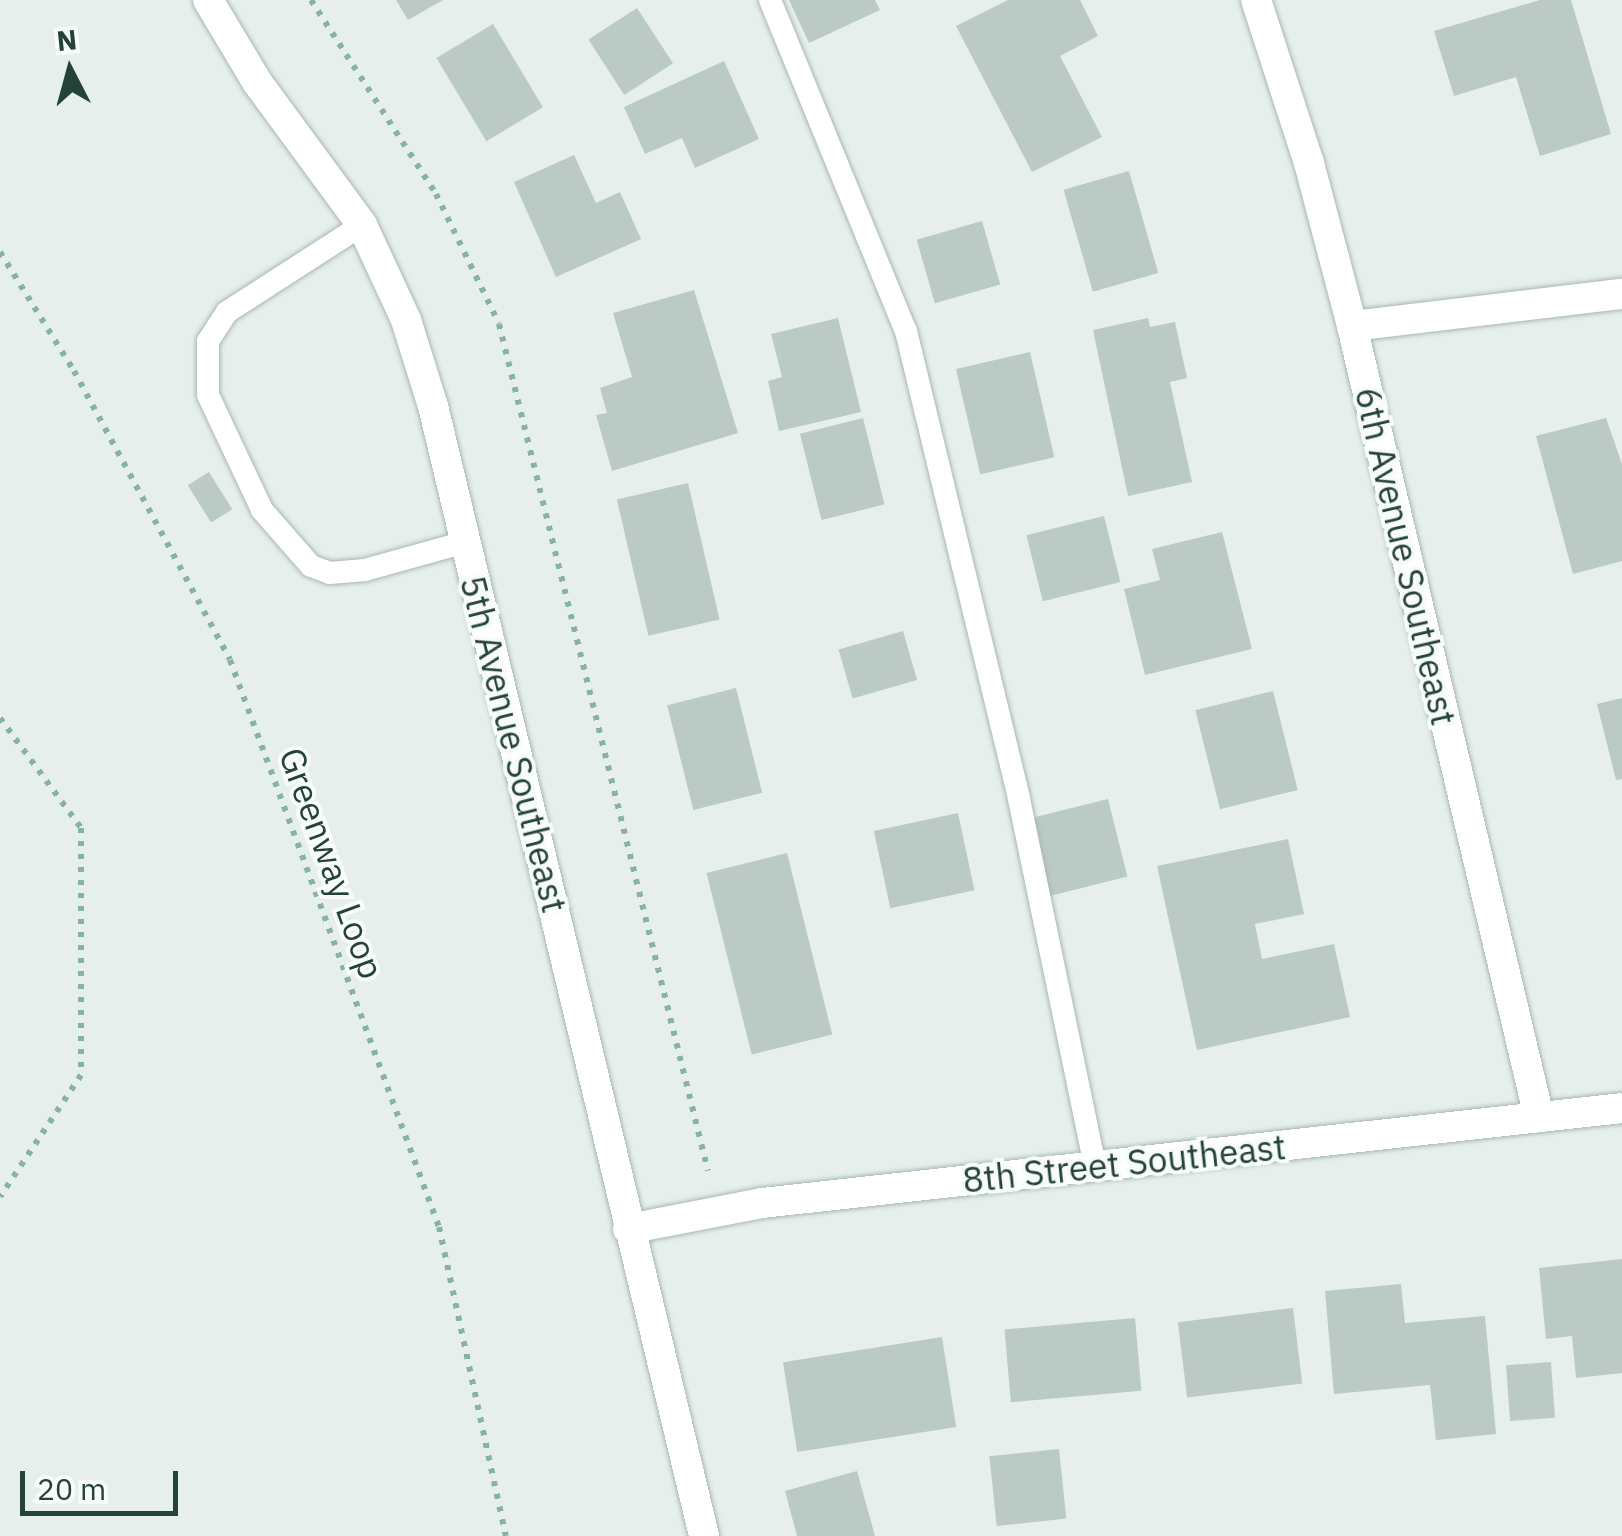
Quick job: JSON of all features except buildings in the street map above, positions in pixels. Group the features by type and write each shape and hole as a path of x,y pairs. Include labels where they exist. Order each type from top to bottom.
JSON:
{"street":[{"name":"5th Avenue Southeast","path":"208,0 256,82 362,225 406,320 465,542 704,1536"},
{"name":"6th Avenue Southeast","path":"1256,0 1309,163 1352,326 1539,1117"},
{"path":"1352,326 1622,294"},
{"name":"8th Street Southeast","path":"628,1230 716,1209 1622,1108"}],"lane":[{"path":"770,0 906,331 1019,799 1095,1166"},
{"path":"362,225 227,312 208,341 208,396 262,510 311,566 330,573 365,570 465,542"}],"path":[{"path":"311,0 436,194 499,324 716,1209"},
{"name":"Greenway Loop","path":"0,252 74,371 230,660 439,1227 506,1536"},
{"path":"0,718 81,828 81,1075 0,1197"}]}
